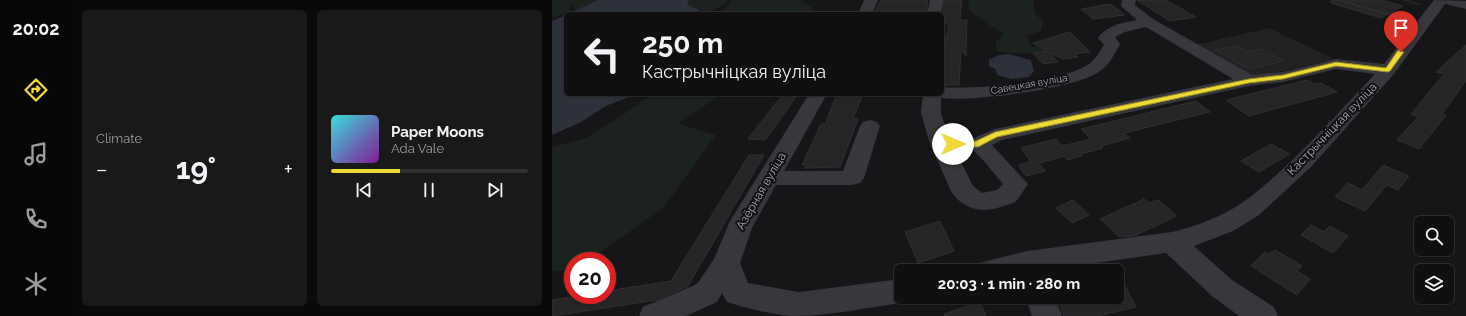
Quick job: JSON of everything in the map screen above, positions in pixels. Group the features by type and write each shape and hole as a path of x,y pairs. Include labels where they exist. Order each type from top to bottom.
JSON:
{"street":[{"path":"866,12 871,0"},
{"path":"934,12 937,0"},
{"path":"1129,0 1128,6 1148,22 1249,81"},
{"name":"Кастрычніцкая вуліца","path":"1046,264 1172,242 1199,235 1224,224 1250,209 1304,162 1388,70 1422,23 1441,0"},
{"path":"1444,0 1466,5"},
{"name":"Савецкая вуліца","path":"944,93 951,95 986,92 1064,79 1092,70 1102,61 1112,44 1106,38 1110,33 1122,28 1148,22"},
{"path":"941,144 978,144 995,135 1249,81 1283,77 1336,64 1388,70"},
{"name":"Азёрная вуліца","path":"701,305 726,263 739,228 817,96"},
{"path":"932,96 931,113 941,144 963,191 977,202 993,201 1006,196 1016,184 990,154 978,144"},
{"path":"769,178 852,178 870,126"},
{"path":"1172,242 1222,288 1263,316"},
{"path":"726,263 737,293 799,305 894,291"},
{"path":"1043,304 1047,316"},
{"path":"654,316 701,305"}],"path":[{"path":"1345,2 1422,23"}],"shaded area":[{"path":"552,0 598,0 576,11 572,4 569,11 564,12 552,19"},
{"path":"598,0 689,0 687,4 701,12 572,12"},
{"path":"689,0 728,0 725,5 708,12 702,12 687,4"},
{"path":"732,0 801,0 818,12 722,12"},
{"path":"968,0 1034,0 1034,13 1043,21 1041,31 1026,36 1032,46 1070,49 1033,53 996,51 996,42 1004,34 969,11"},
{"path":"564,16 564,96 631,96 606,106 581,122 552,135 552,21"},
{"path":"1269,28 1334,59 1250,79 1195,45"},
{"path":"1009,54 1031,60 1034,71 1029,77 1011,79 997,75 995,69 989,66 989,60 999,55"},
{"path":"649,96 719,96 678,124 716,135 663,208 601,252 564,252 564,270 552,272 552,147 586,138"}],"building":[{"path":"881,0 928,0 926,12 875,12"},
{"path":"945,0 962,0 960,20 967,20 966,56 961,50 959,85 944,85 944,47 949,24 944,24 946,17 944,17 943,12"},
{"path":"1137,0 1166,0 1196,17 1170,21"},
{"path":"1331,0 1381,0 1403,6 1381,18 1331,3"},
{"path":"1111,4 1125,15 1093,19 1081,9"},
{"path":"1070,32 1090,52 1075,54 1078,57 1063,59 1049,52 1058,62 1043,64 1033,53 1047,51 1033,43"},
{"path":"1466,45 1466,81 1442,114 1446,115 1419,149 1397,140 1418,117 1411,114 1444,74 1436,72"},
{"path":"1236,46 1247,52 1262,49 1284,61 1249,69 1215,50"},
{"path":"1307,80 1315,84 1321,83 1337,92 1249,116 1226,100"},
{"path":"781,96 797,96 765,140 748,139"},
{"path":"836,96 862,96 853,119 858,119 840,167 804,168 806,164 802,165 821,124 825,124"},
{"path":"1196,101 1210,112 1124,133 1130,138 1101,146 1103,148 1081,154 1082,156 1067,160 1065,156 1039,163 1045,171 1026,176 1018,165 1031,162 1021,148 1056,139 1062,146 1091,139 1081,129"},
{"path":"1271,144 1290,154 1259,172 1241,161"},
{"path":"749,155 764,155 688,286 657,300 552,316 552,300 564,298 564,304 616,304 616,290 671,281"},
{"path":"1383,165 1409,176 1398,190 1387,185 1365,211 1335,197 1348,183 1362,190"},
{"path":"1144,199 1149,203 1158,200 1177,216 1134,236 1119,237 1100,219"},
{"path":"1073,200 1089,215 1072,223 1056,208"},
{"path":"940,221 954,251 918,263 905,232"},
{"path":"1311,225 1324,232 1330,226 1348,236 1333,253 1301,235"},
{"path":"1275,250 1302,266 1297,271 1310,279 1297,295 1251,266 1265,252 1269,254"},
{"path":"1124,284 1136,307 1098,316 1064,316 1060,304 1124,304"},
{"path":"974,304 981,304 986,316 945,316 944,314"}],"route":[{"path":"953,144 978,144 995,135 1249,81 1283,77 1336,64 1388,70 1401,52"}]}
